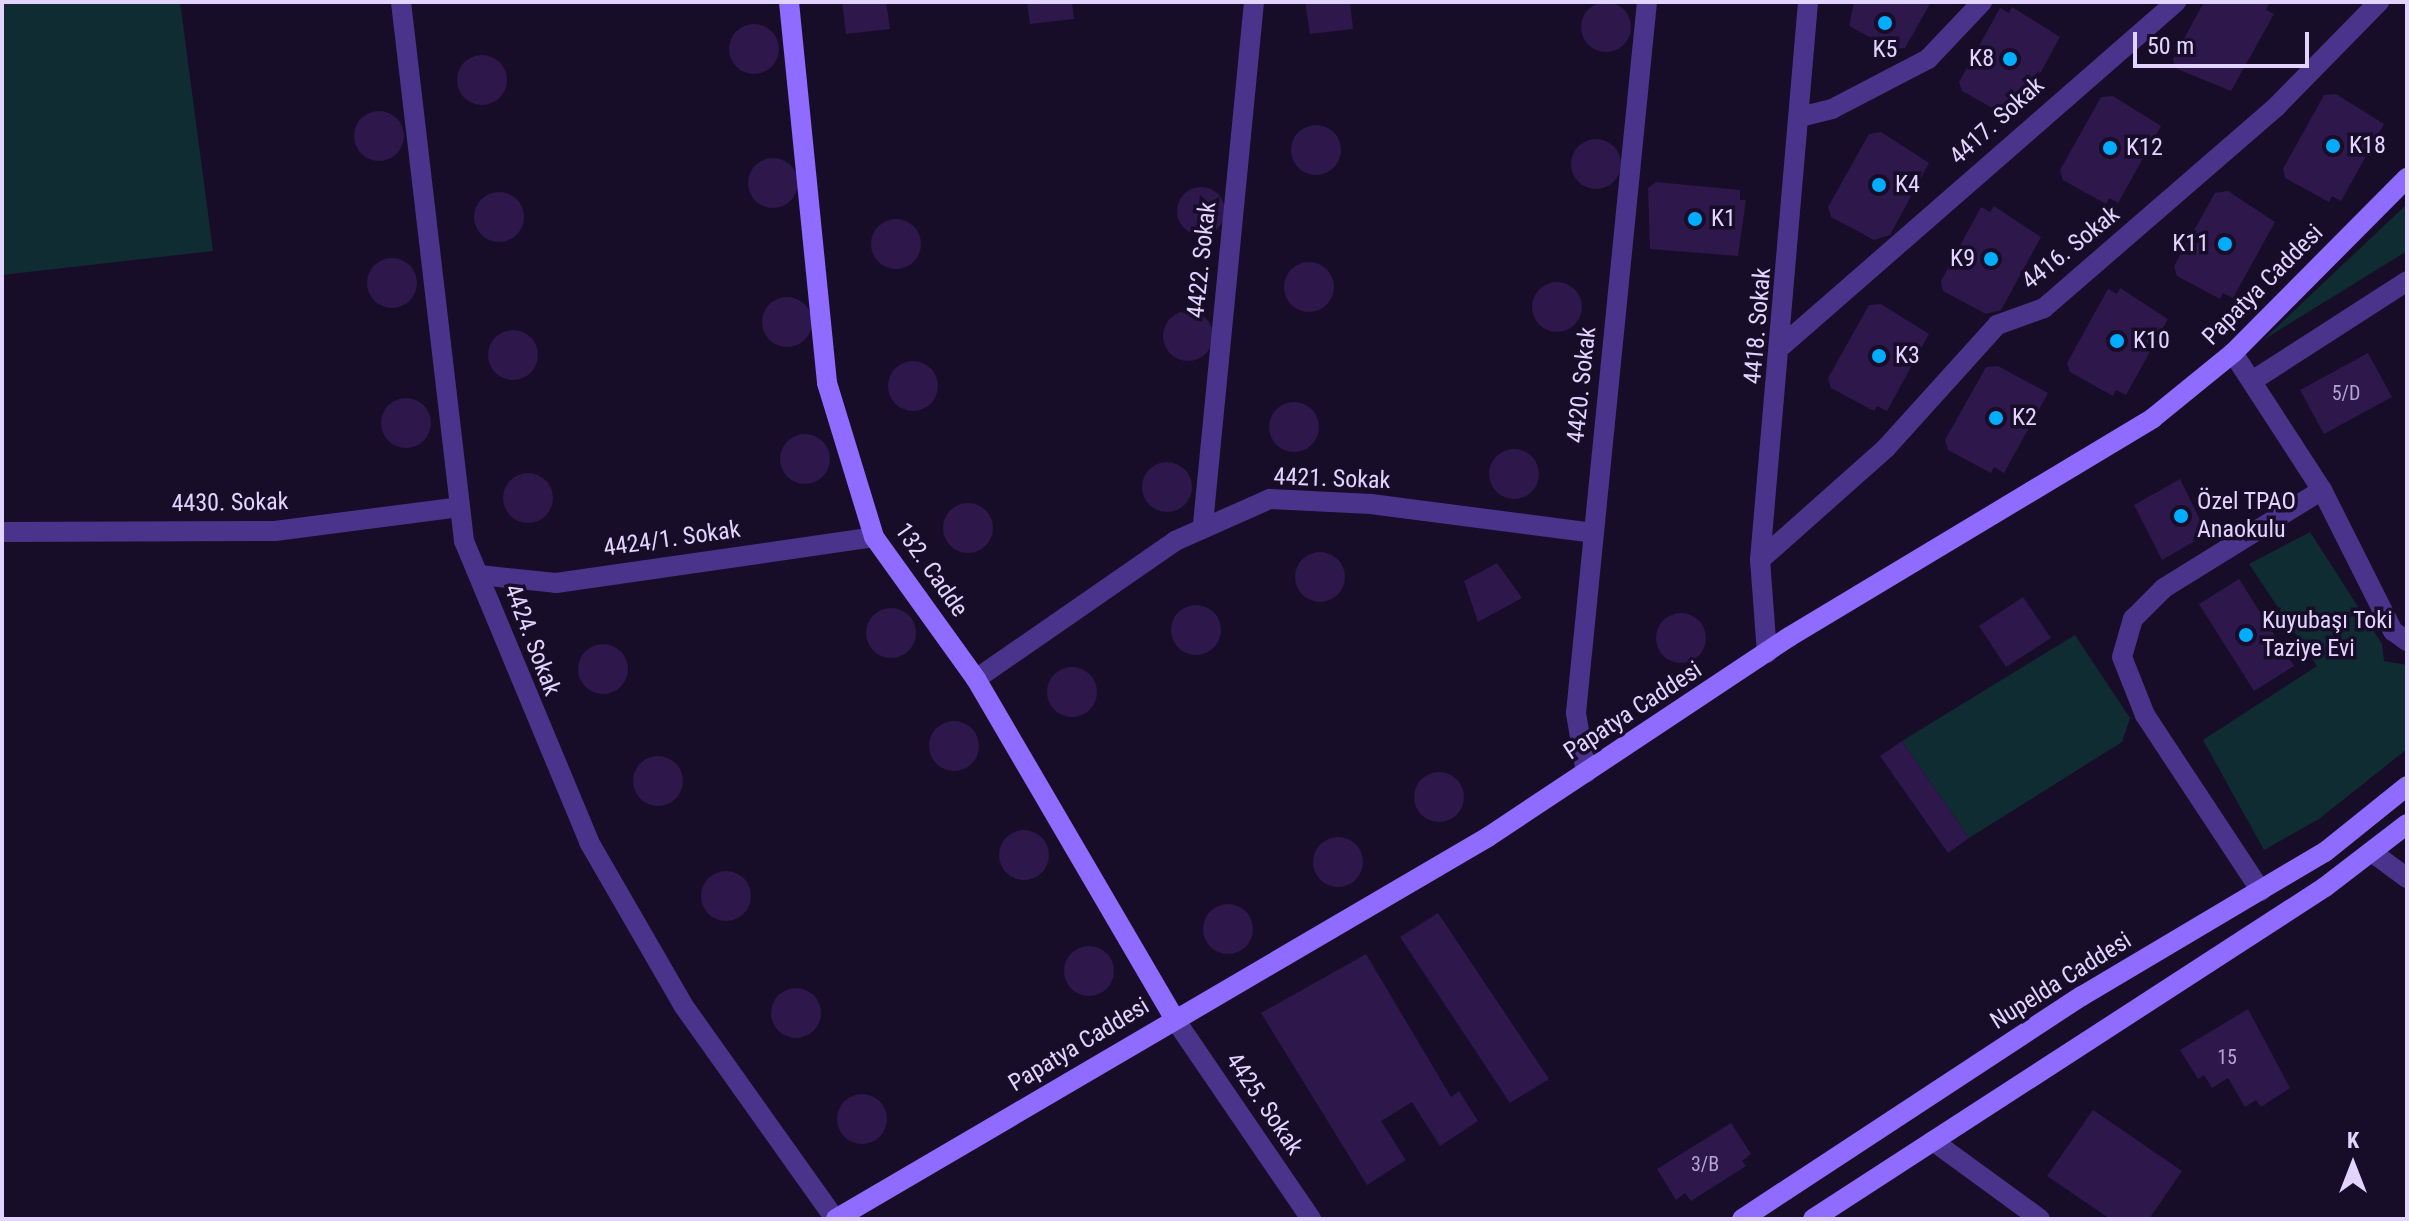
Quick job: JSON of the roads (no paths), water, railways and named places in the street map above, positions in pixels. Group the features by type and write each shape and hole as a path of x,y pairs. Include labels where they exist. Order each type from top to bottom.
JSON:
{"street":[{"name":"4424. Sokak","path":"401,2 459,507 479,575 589,842 683,1005 835,1219"},
{"name":"132. Cadde","path":"789,2 827,383 874,537 976,679 1174,1018"},
{"name":"4422. Sokak","path":"1203,524 1254,2"},
{"name":"4420. Sokak","path":"1586,773 1576,713 1647,2"},
{"name":"4418. Sokak","path":"1767,653 1760,560 1783,345 1808,2"},
{"path":"1800,117 1832,109 1928,59 1982,2"},
{"name":"4417. Sokak","path":"1783,345 2176,2"},
{"name":"4416. Sokak","path":"1760,560 1886,448 1997,325 2044,308 2277,106 2379,2"},
{"name":"Papatya Caddesi","path":"835,1219 1586,773 1767,653 2153,418 2233,353 2407,178"},
{"path":"2252,381 2407,281"},
{"path":"2233,353 2322,490 2393,631 2407,641"},
{"path":"2261,891 2145,715 2122,657 2133,619 2164,588 2322,490"},
{"name":"4421. Sokak","path":"976,679 1203,524 1270,499 1371,504 1593,533"},
{"name":"4430. Sokak","path":"2,532 275,531 459,507"},
{"name":"4424/1. Sokak","path":"479,575 556,583 874,537"},
{"name":"Nupelda Caddesi","path":"1742,1219 2082,996 2325,852 2407,786"},
{"path":"1813,1219 2373,853 2407,824"},
{"path":"2373,853 2407,878"},
{"name":"4425. Sokak","path":"1174,1018 1311,1219"},
{"path":"1933,1141 2040,1219"}],"place":[{"name":"K5","path":"1885,23"},
{"name":"K8","path":"2010,59"},
{"name":"K18","path":"2333,146"},
{"name":"K12","path":"2110,148"},
{"name":"K4","path":"1879,185"},
{"name":"K1","path":"1695,219"},
{"name":"K11","path":"2225,244"},
{"name":"K9","path":"1991,259"},
{"name":"K10","path":"2117,341"},
{"name":"K3","path":"1879,356"},
{"name":"K2","path":"1996,418"},
{"name":"Özel TPAO Anaokulu","path":"2181,516"},
{"name":"Kuyubaşı Toki Taziye Evi","path":"2246,635"}]}
